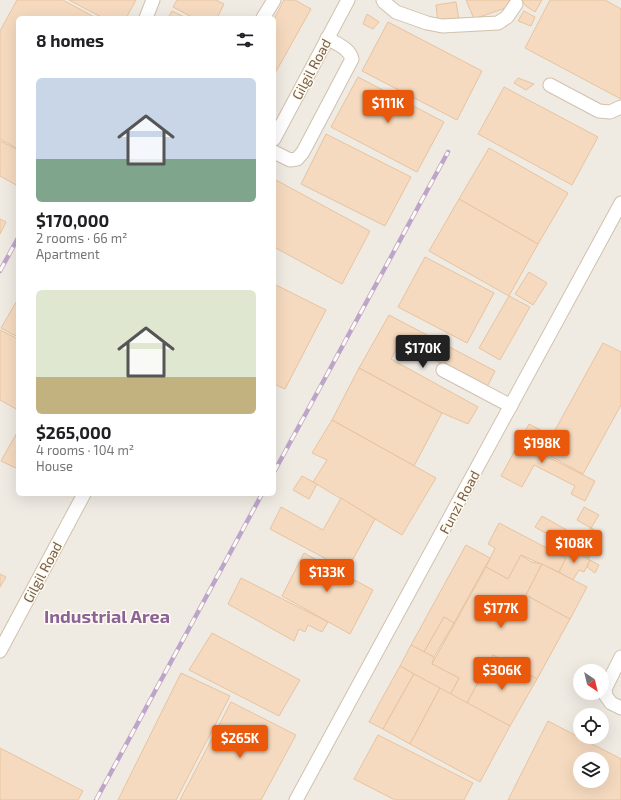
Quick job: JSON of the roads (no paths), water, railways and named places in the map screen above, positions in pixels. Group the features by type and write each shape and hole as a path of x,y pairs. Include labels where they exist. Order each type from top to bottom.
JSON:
{"lane":[{"path":"147,16 153,0"},
{"path":"264,16 274,0"},
{"name":"Gilgil Road","path":"276,135 348,0"},
{"path":"383,0 396,12 422,22 442,26 498,23 507,17 516,4"},
{"path":"276,153 290,160 297,159 303,152 352,59 351,53 327,38"},
{"path":"550,85 599,111 610,112 621,107"},
{"name":"Funzi Road","path":"296,800 621,203"},
{"path":"443,370 511,406"},
{"name":"Gilgil Road","path":"0,651 83,496"},
{"path":"621,657 604,689 610,703 621,708"}],"railway":[{"path":"276,468 448,152"},
{"path":"0,271 16,242"},
{"path":"96,800 261,496"}],"district":[{"name":"Industrial Area","path":"107,616"}]}
